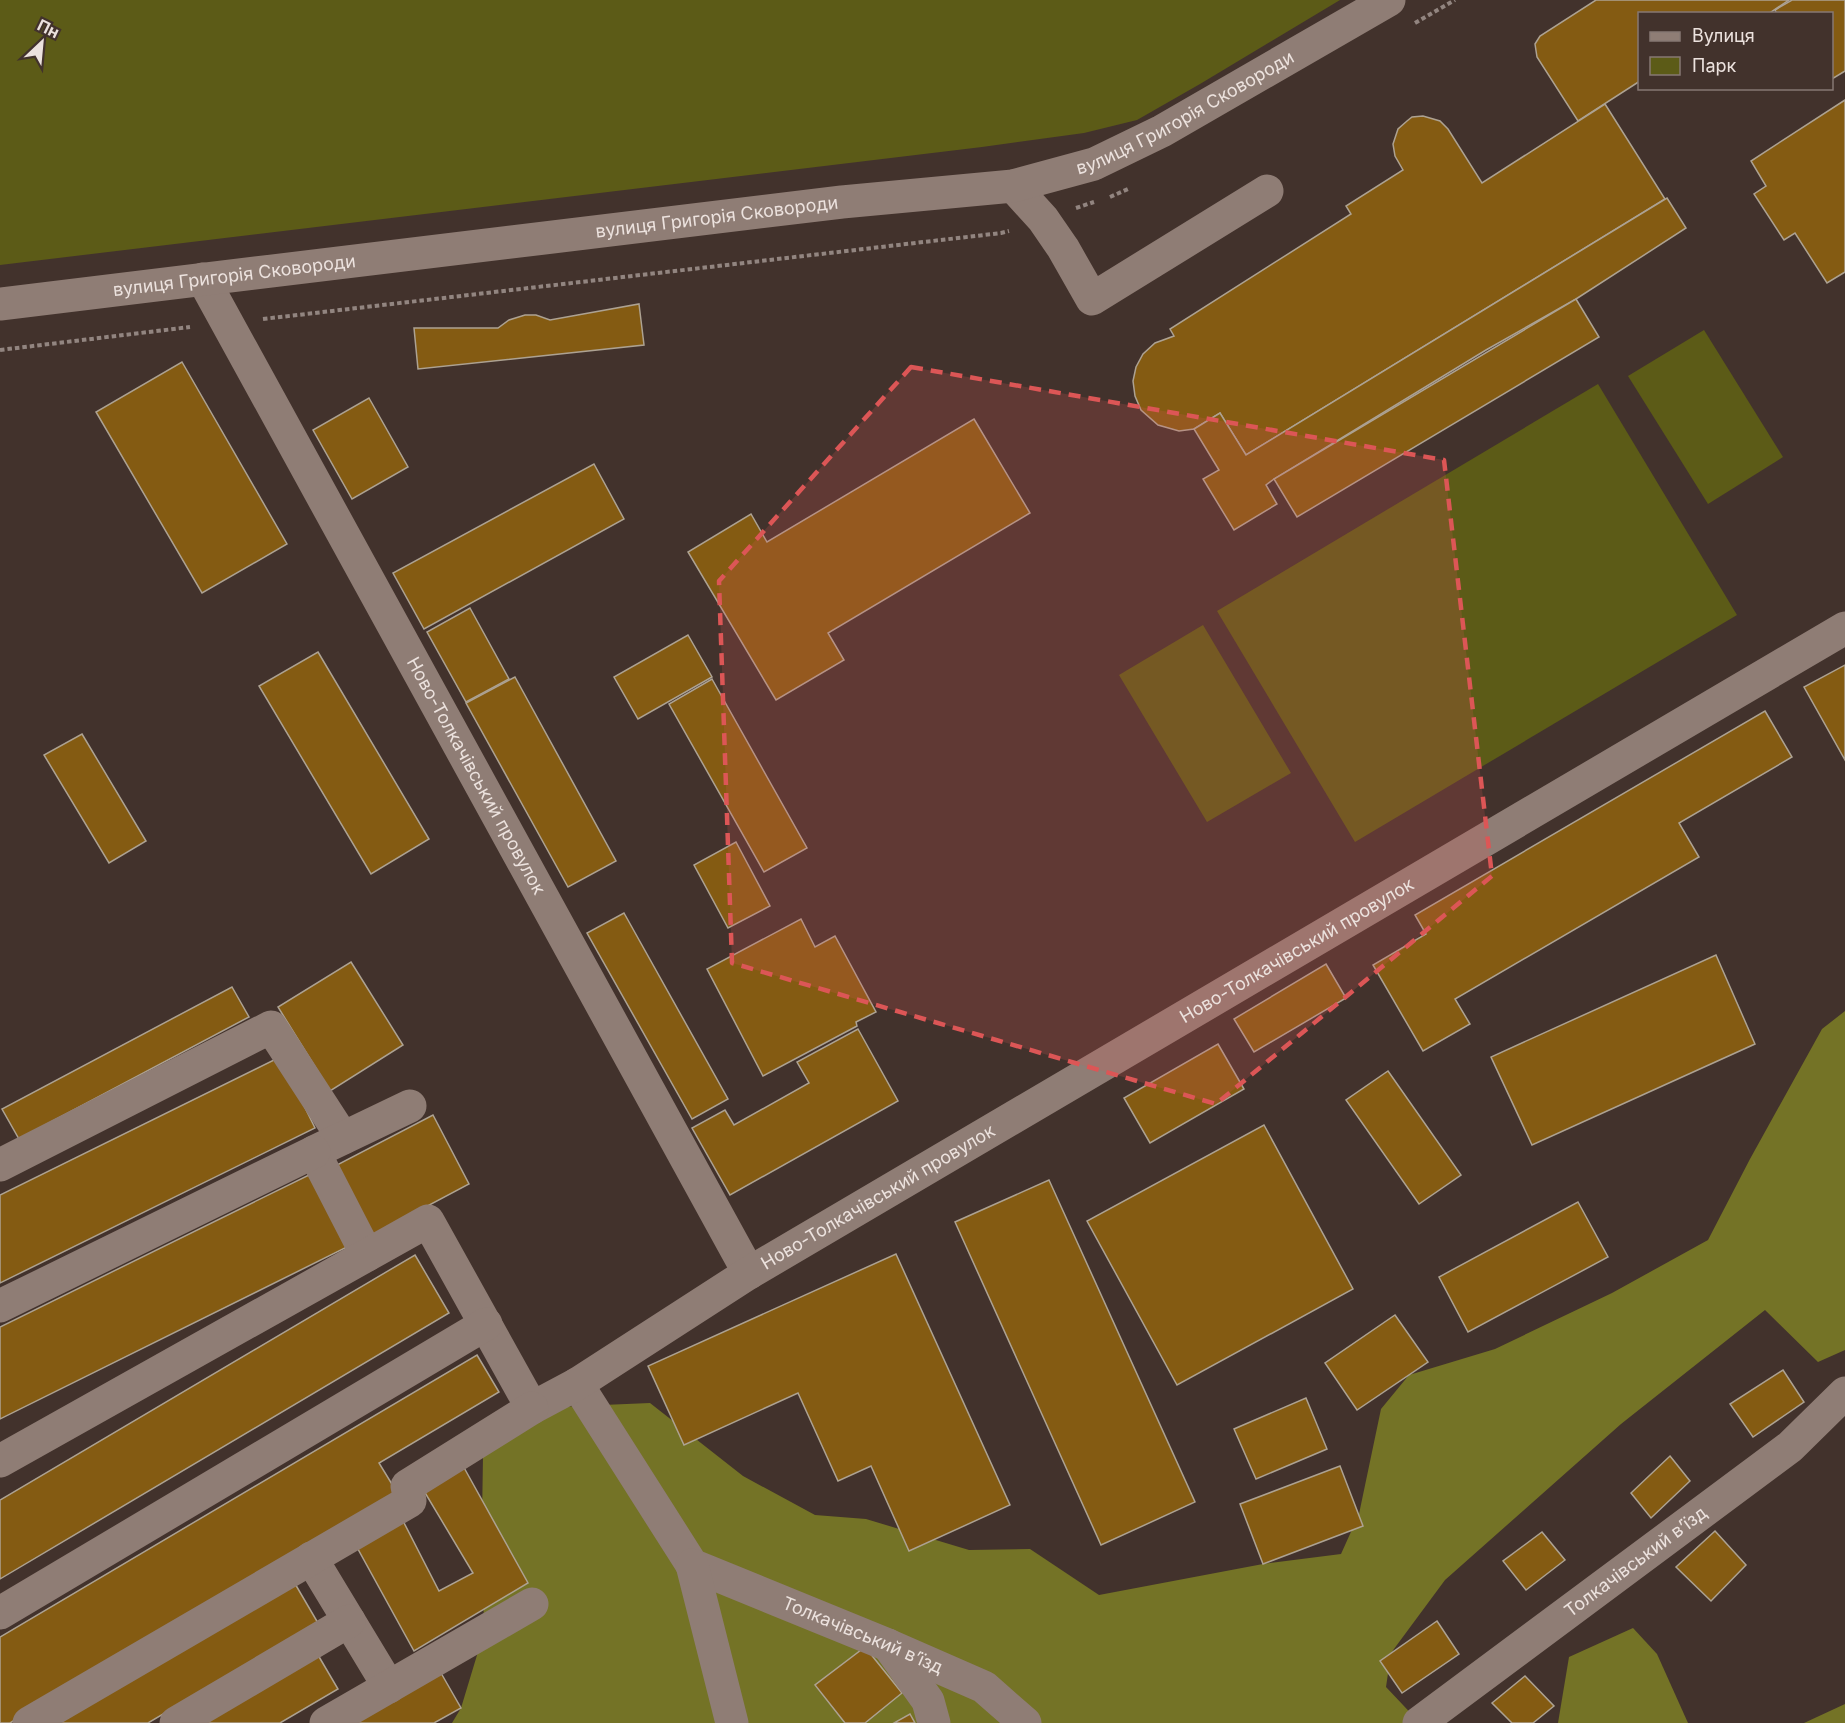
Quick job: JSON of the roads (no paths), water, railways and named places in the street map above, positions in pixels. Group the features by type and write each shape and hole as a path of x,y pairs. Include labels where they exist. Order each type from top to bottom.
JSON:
{"street":[{"name":"вулиця Григорія Сковороди","path":"0,304 842,202 1013,186 1094,164 1162,131 1389,0"},
{"path":"1013,186 1050,229 1092,299 1268,191"},
{"name":"Ново-Толкачівський провулок","path":"203,279 749,1273"},
{"name":"Ново-Толкачівський провулок","path":"311,1558 410,1501 407,1486 532,1408 577,1384 749,1273 1845,628"},
{"path":"0,1165 271,1027 328,1145 367,1255"},
{"path":"0,1306 410,1106"},
{"path":"0,1461 428,1221 532,1408"},
{"path":"0,1613 486,1324"},
{"path":"577,1384 692,1565 732,1723"},
{"name":"Толкачівський в’їзд","path":"1419,1723 1790,1447 1845,1393"},
{"path":"29,1723 311,1558 389,1687"},
{"name":"Толкачівський в’їзд","path":"692,1565 984,1687 1025,1723"},
{"path":"326,1723 532,1604"},
{"path":"176,1723 349,1621"},
{"path":"888,1645 928,1701 934,1723"}]}
